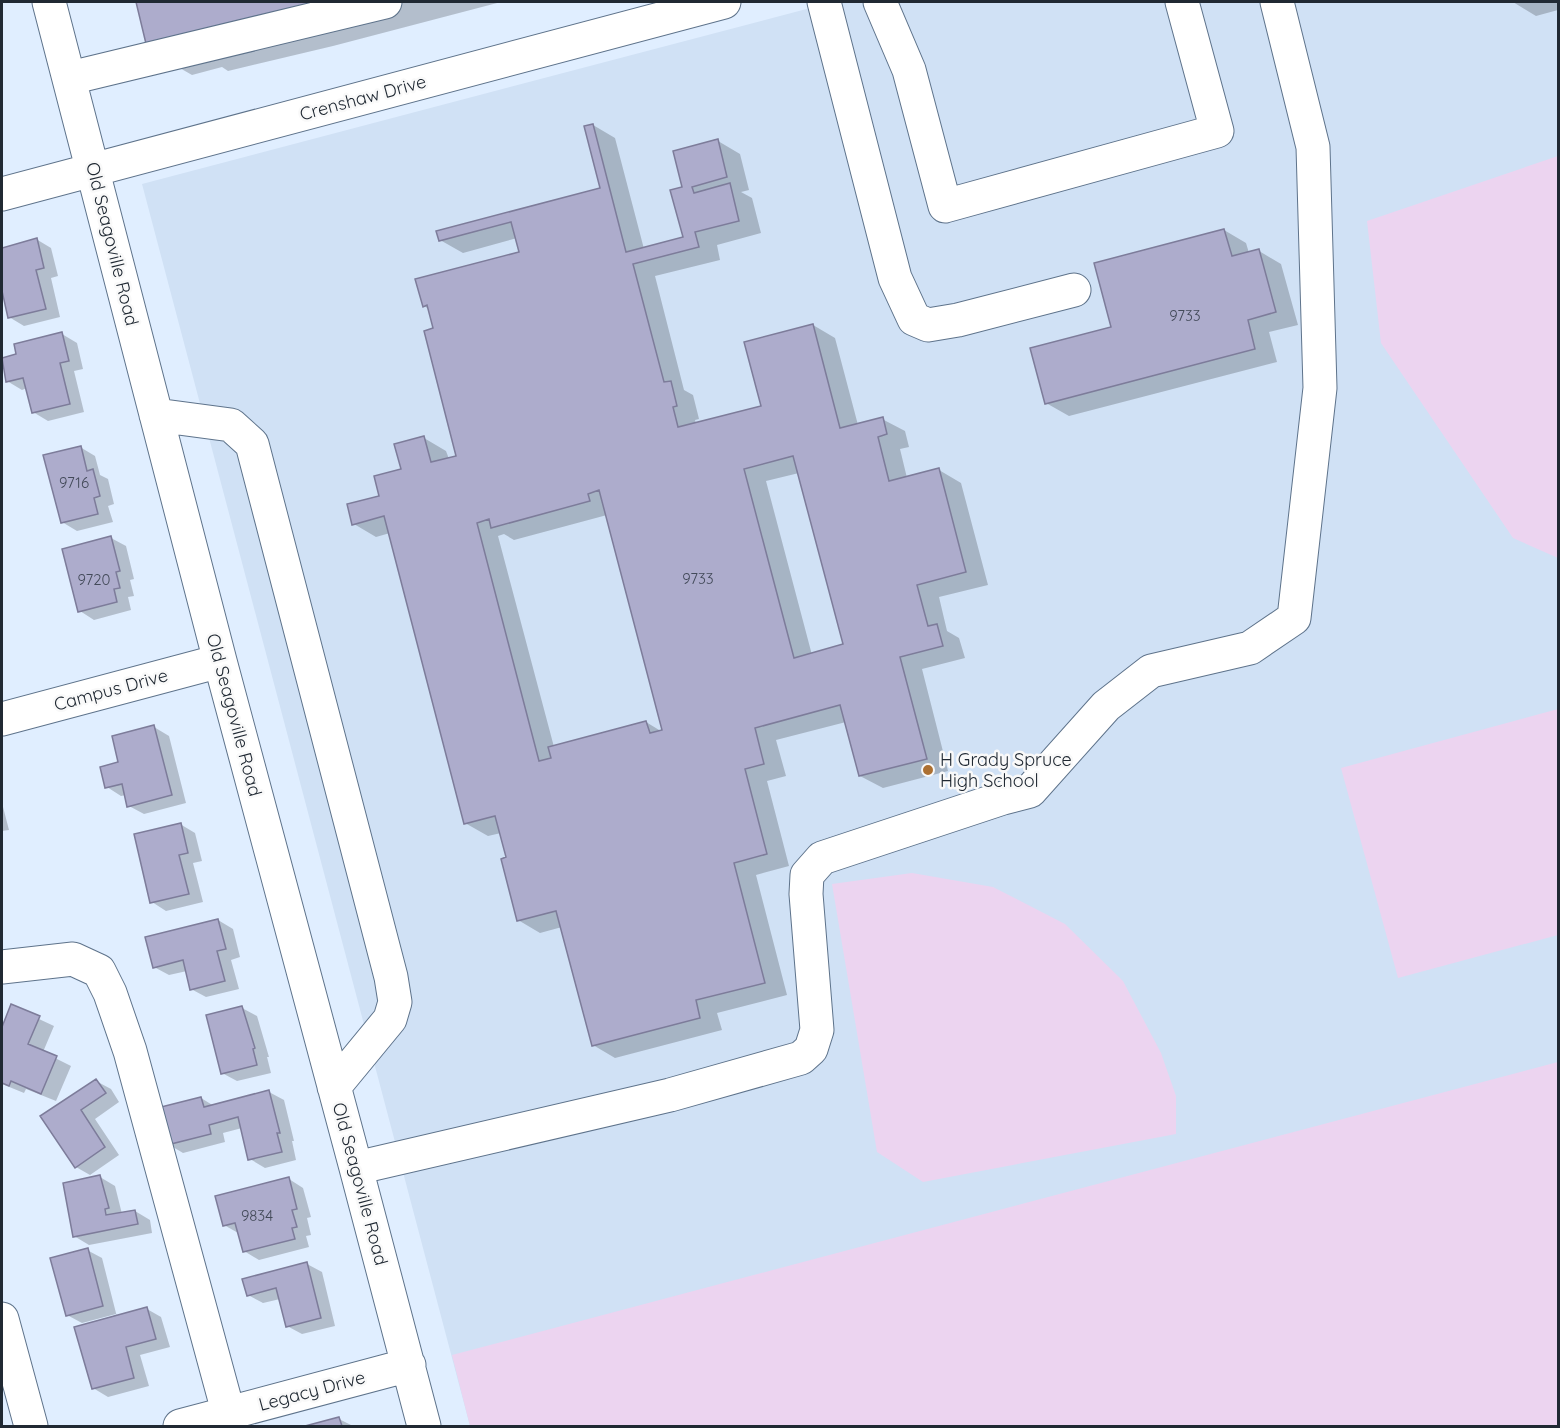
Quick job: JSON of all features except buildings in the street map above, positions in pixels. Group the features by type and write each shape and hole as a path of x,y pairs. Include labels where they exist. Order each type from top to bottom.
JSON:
{"street":[{"name":"Old Seagoville Road","path":"49,2 220,661 424,1426"},
{"path":"69,78 385,2"},
{"name":"Crenshaw Drive","path":"2,194 724,2"},
{"path":"824,2 895,278 914,319 928,325 958,320 1074,290"},
{"path":"880,2 909,70 945,206 1217,131 1182,2"},
{"path":"356,1168 670,1095 801,1058 811,1048 817,1030 806,894 807,875 822,858 1030,791 1106,706 1151,671 1250,648 1294,618 1320,376 1313,147 1277,2"},
{"path":"156,415 231,424 252,444 391,977 395,1002 390,1019 334,1087"},
{"name":"Campus Drive","path":"2,719 220,661"},
{"path":"2,967 73,959 99,971 110,993 130,1051 230,1420"},
{"path":"2,1318 32,1426"},
{"name":"Legacy Drive","path":"180,1426 230,1420 409,1365"}],"shaded area":[{"name":"H Grady Spruce High School","path":"833,2 1558,2 1558,1426 470,1426 142,184"},
{"path":"1558,156 1558,558 1513,538 1381,343 1367,221"},
{"path":"1558,709 1558,935 1398,978 1341,768"},
{"path":"912,873 993,887 1065,924 1123,981 1161,1053 1176,1096 1176,1134 923,1182 877,1152 832,884"},
{"path":"1558,1062 1558,1426 470,1426 452,1355"}],"place":[{"name":"H Grady Spruce High School","path":"928,770"}]}
